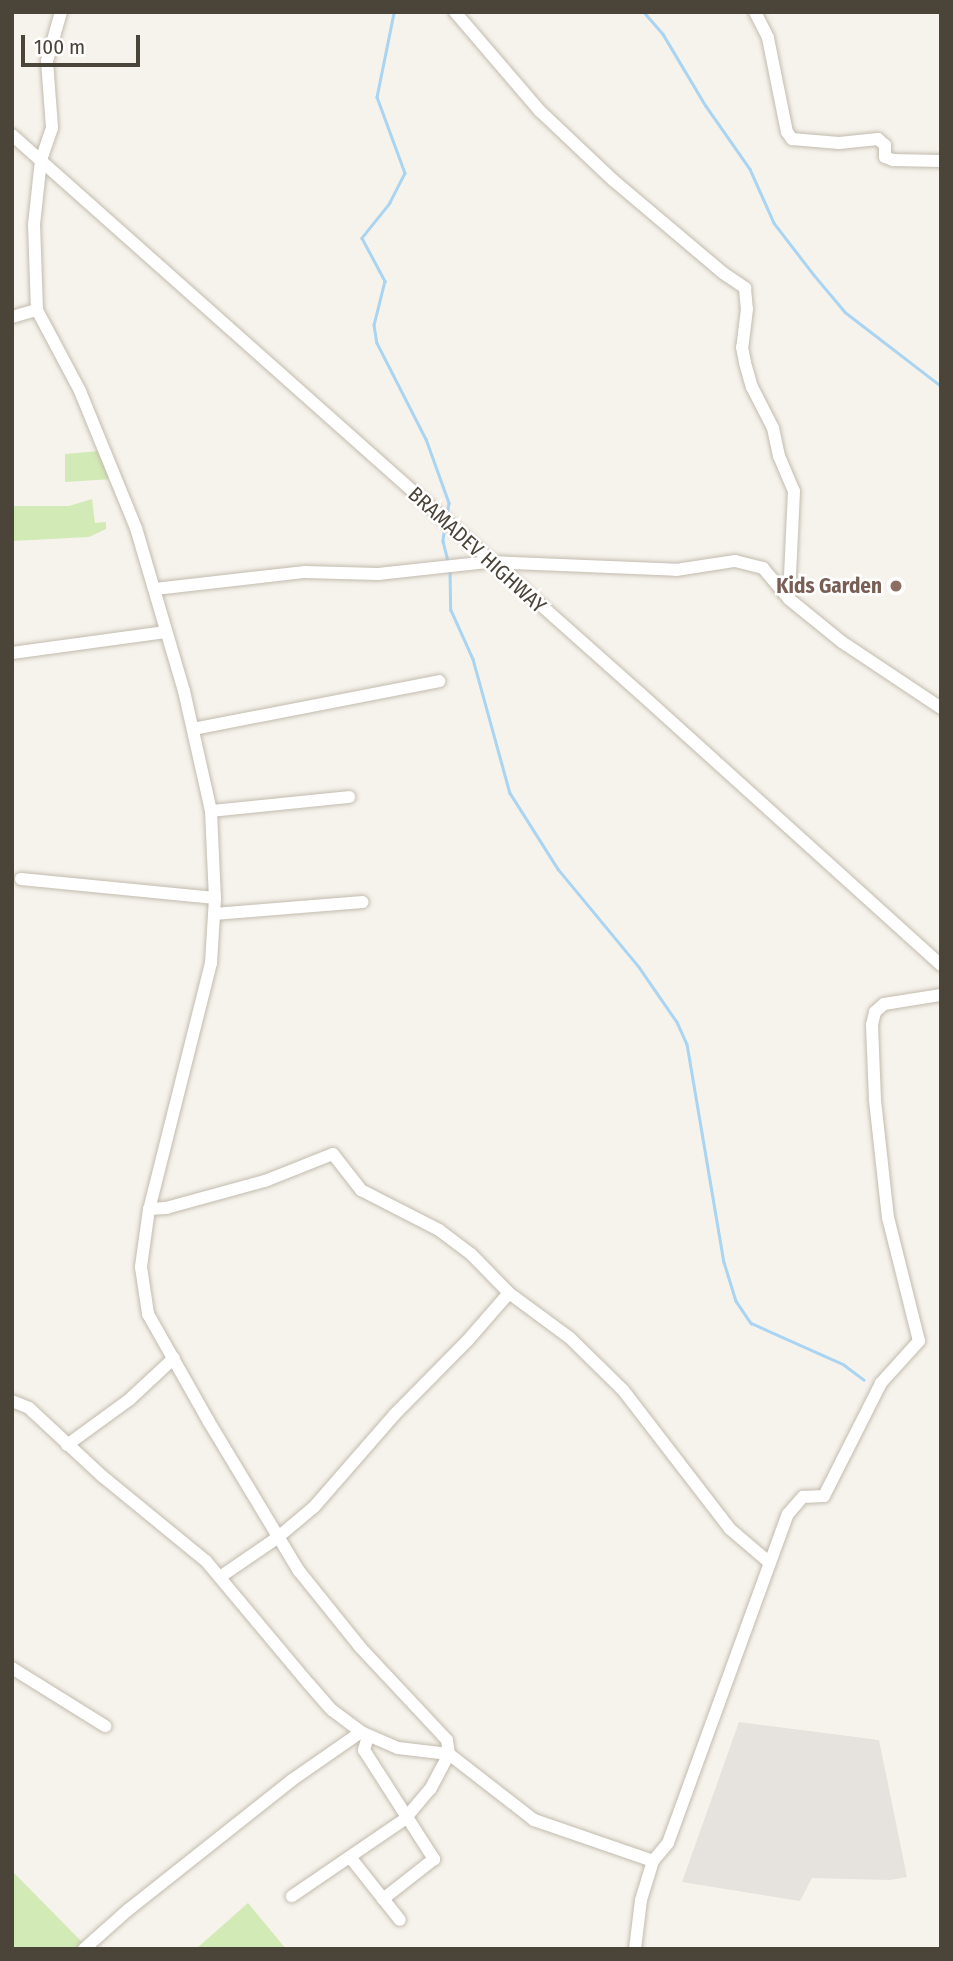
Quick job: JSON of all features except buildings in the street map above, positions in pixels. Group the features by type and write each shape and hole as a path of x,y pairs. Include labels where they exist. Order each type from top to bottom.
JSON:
{"street":[{"path":"61,12 47,61 52,128 41,160 34,224 37,310 80,391 136,528 155,589 211,811 215,898 211,963 149,1209 141,1267 148,1314 277,1538 321,1600 360,1647 447,1740 449,1754 430,1789 405,1819 292,1896"},
{"path":"454,12 540,111 613,180 745,288 747,309 742,347 745,363 752,387 773,428 779,456 794,491 789,599"},
{"path":"755,12 768,38 787,132 792,139 839,143 878,139 884,145 885,157 893,160 941,160"},
{"name":"BRAMADEV HIGHWAY","path":"12,135 489,562 633,686 941,965"},
{"path":"12,317 37,310"},
{"path":"155,589 305,572 378,574 489,562 676,569 735,561 763,568 789,599 842,642 941,708"},
{"path":"12,653 166,632"},
{"path":"192,729 439,681"},
{"path":"211,811 349,797"},
{"path":"21,879 215,898"},
{"path":"214,914 363,902"},
{"path":"635,1949 641,1900 653,1861 668,1843 788,1514 803,1497 824,1496 881,1383 919,1341 888,1218 875,1100 872,1025 875,1012 884,1004 941,995"},
{"path":"149,1209 166,1208 265,1181 333,1154 361,1190 439,1230 471,1254 509,1293 570,1338 623,1390 730,1529 769,1563"},
{"path":"220,1577 277,1538 337,1484 395,1413 468,1340 509,1293"},
{"path":"67,1445 130,1399 174,1358"},
{"path":"12,1401 29,1408 67,1445 206,1561 332,1710 365,1734 398,1748 449,1754 534,1819 653,1861"},
{"path":"12,1668 105,1726"},
{"path":"365,1734 364,1751 405,1819 434,1859 383,1899"},
{"path":"84,1949 128,1910 281,1789 365,1734"},
{"path":"350,1857 400,1920"}],"shaded area":[{"path":"739,1722 879,1740 907,1877 890,1880 812,1878 800,1901 682,1882"}],"green space":[{"path":"99,451 113,479 65,482 65,454"},
{"path":"92,499 95,523 106,522 106,529 89,537 12,541 12,506 69,506"},
{"path":"12,1871 84,1944 80,1949 12,1949"},
{"path":"248,1903 286,1949 196,1949"}],"waterway":[{"path":"397,12 394,13 377,97 405,173 390,203 362,238 385,281 374,325 377,343 426,439 449,503 447,516"},
{"path":"644,12 663,34 706,106 750,169 774,223 814,275 845,312 941,386"},
{"path":"445,526 443,541 448,561"},
{"path":"450,571 451,610 473,659 510,793 558,869 639,967 677,1022 687,1044 724,1262 736,1301 751,1323 843,1364 864,1380"}],"place":[{"name":"Kids Garden","path":"896,586"}]}
